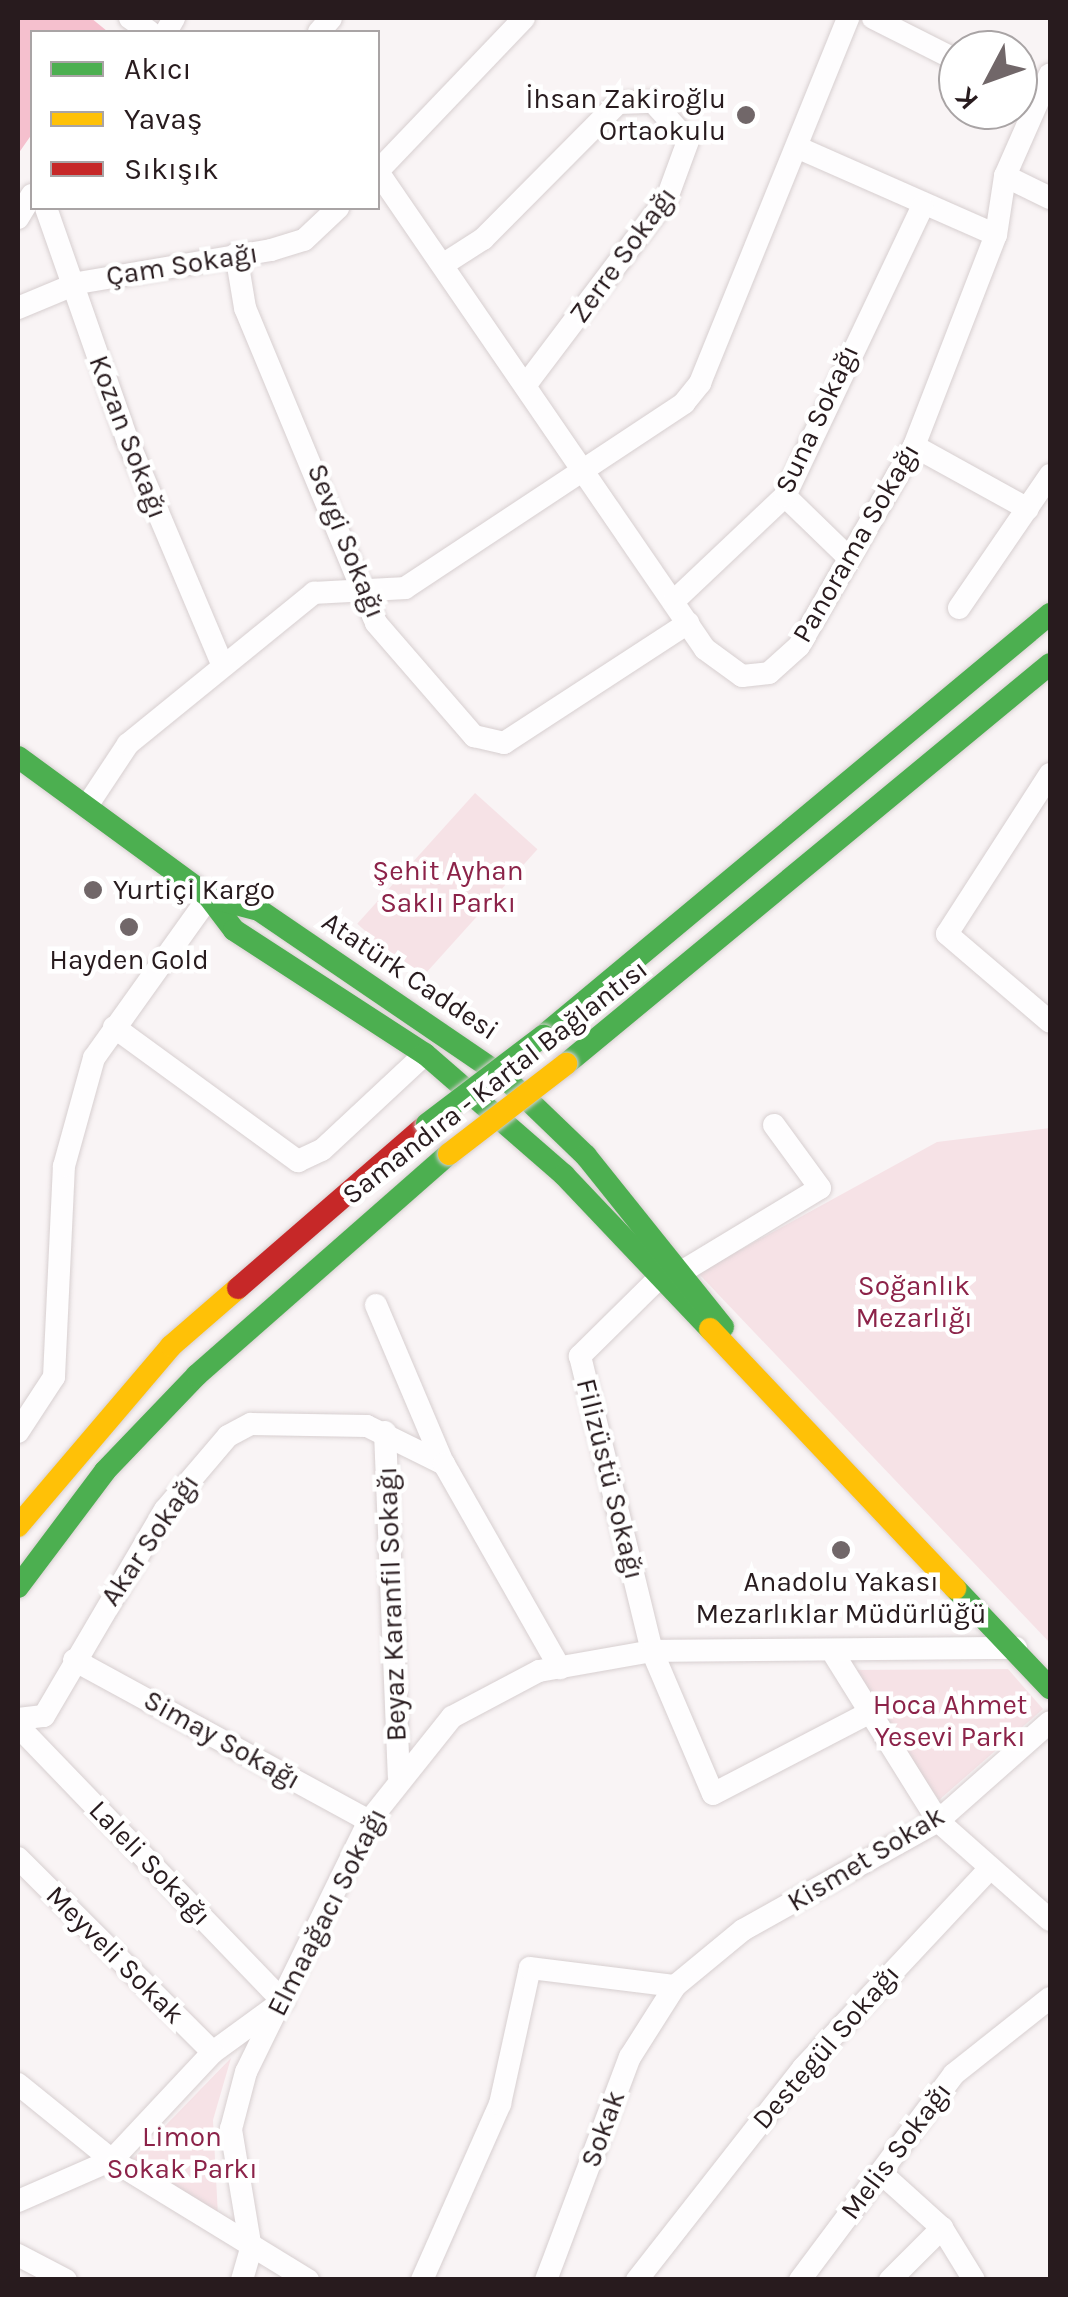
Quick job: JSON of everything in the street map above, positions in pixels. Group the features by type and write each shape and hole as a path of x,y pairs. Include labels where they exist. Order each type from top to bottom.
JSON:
{"main road":[{"name":"Samandıra - Kartal Bağlantısı","path":"18,1526 172,1346 428,1124 544,1036 1050,614"},
{"name":"Samandıra - Kartal Bağlantısı","path":"18,1587 105,1470 198,1375 449,1154 566,1064 1050,664"},
{"path":"18,757 209,897"},
{"name":"Atatürk Caddesi","path":"209,897 234,930 425,1054 564,1175 658,1279 748,1364 1050,1688"},
{"name":"Atatürk Caddesi","path":"209,897 259,910 505,1078 586,1156 683,1271 748,1364"}],"street":[{"path":"380,169 524,18"},
{"path":"87,806 128,744 221,662 314,593 405,588 587,472 700,383 848,18"},
{"path":"873,18 938,51"},
{"name":"Zerre Sokağı","path":"446,262 483,239 618,103 653,102 688,141 667,198 528,383"},
{"name":"Panorama Sokağı","path":"380,174 446,262 688,623 721,665 742,676 769,674 799,646 847,556 914,446 996,235 1005,176 1018,130"},
{"path":"798,148 922,207 996,235"},
{"path":"1005,176 1050,198"},
{"name":"Suna Sokağı","path":"674,602 785,496 922,207"},
{"name":"Kozan Sokağı","path":"47,210 71,286 221,662"},
{"name":"Çam Sokağı","path":"18,308 71,286 304,240 336,210"},
{"name":"Sevgi Sokağı","path":"236,254 245,308 376,624 487,744 504,742 688,623"},
{"path":"914,446 1028,508"},
{"path":"959,608 1050,474"},
{"path":"785,496 847,556"},
{"path":"1050,774 947,934 1050,1022"},
{"path":"18,1432 54,1377 64,1166 94,1058 209,897"},
{"path":"114,1027 298,1161 322,1150 425,1054"},
{"path":"683,1271 820,1188 774,1125"},
{"name":"Filizüstü Sokağı","path":"652,1651 580,1356 658,1279"},
{"path":"376,1305 444,1464 560,1668"},
{"name":"Akar Sokağı","path":"18,1722 44,1716 164,1510 228,1436 287,1421 386,1432 444,1464"},
{"name":"Beyaz Karanfil Sokağı","path":"386,1432 398,1777"},
{"name":"Elmaağacı Sokağı","path":"242,2280 251,2249 231,2129 246,2072 369,1821 398,1777 452,1717 560,1668 652,1651 834,1656 1016,1648"},
{"path":"652,1651 712,1794 867,1714"},
{"path":"834,1656 867,1714 938,1821 1050,1920"},
{"name":"Simay Sokağı","path":"74,1660 369,1821"},
{"name":"Laleli Sokağı","path":"18,1722 283,2000"},
{"name":"Kismet Sokak","path":"675,1986 744,1930 938,1821 1050,1722"},
{"name":"Meyveli Sokak","path":"18,1858 213,2052"},
{"name":"Destegül Sokağı","path":"637,2280 803,2068 989,1870"},
{"path":"422,2280 500,2104 530,1968 675,1986"},
{"name":"Sokak","path":"546,2280 630,2057 675,1986"},
{"name":"Melis Sokağı","path":"800,2280 954,2074 1050,1998"},
{"path":"18,2201 112,2160 213,2052 283,2000"},
{"path":"18,2084 112,2160 251,2249 308,2280"},
{"path":"882,2172 942,2228 974,2280"},
{"path":"890,2280 942,2228"},
{"path":"18,2255 66,2280"}],"green space":[{"name":"Şehit Ayhan Saklı Parkı","path":"475,793 537,849 420,980 357,924"},
{"name":"Soğanlık Mezarlığı","path":"1050,1128 1050,1643 698,1273 937,1142"},
{"name":"Hoca Ahmet Yesevi Parkı","path":"1008,1669 1043,1709 939,1800 848,1670"},
{"name":"Limon Sokak Parkı","path":"231,2058 213,2120 218,2216 131,2161"}],"shaded area":[{"path":"18,18 91,18 106,30 30,30 30,137 18,154"}],"traffic: fast":[{"path":"543,1036 1050,614"},
{"path":"566,1064 1050,664"},
{"path":"18,757 209,897 234,930 425,1054 564,1175 710,1329"},
{"path":"209,897 259,910 505,1078 586,1156 723,1327"},
{"path":"427,1124 543,1036"},
{"path":"18,1587 105,1471 197,1375 449,1154"},
{"path":"955,1588 1050,1688"}],"traffic: slow":[{"path":"449,1154 566,1064"},
{"path":"18,1526 171,1346 238,1288"},
{"path":"710,1329 955,1588"}],"traffic: jam":[{"path":"238,1288 427,1124"}],"place":[{"name":"İhsan Zakiroğlu Ortaokulu","path":"746,115"},
{"name":"Yurtiçi Kargo","path":"93,890"},
{"name":"Hayden Gold","path":"129,927"},
{"name":"Anadolu Yakası Mezarlıklar Müdürlüğü","path":"841,1550"}]}
